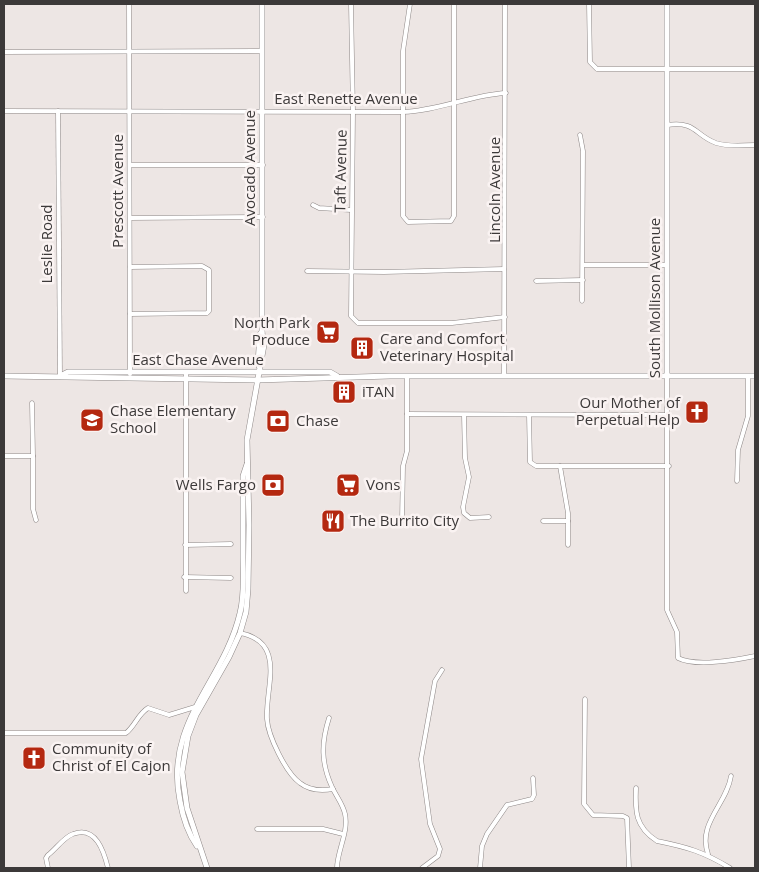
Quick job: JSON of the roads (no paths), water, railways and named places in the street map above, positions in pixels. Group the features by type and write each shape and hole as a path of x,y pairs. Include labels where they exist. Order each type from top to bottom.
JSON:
{"main road":[{"name":"Avocado Avenue","path":"247,463 248,429 264,345 262,332 262,4"},
{"name":"South Mollison Avenue","path":"667,4 667,376"},
{"name":"East Chase Avenue","path":"60,377 68,372 330,372 336,376"},
{"name":"East Chase Avenue","path":"4,376 60,377 70,379 257,380 332,379 336,376 755,376"},
{"path":"207,868 199,848 184,796 182,772 186,747 196,715 240,633 248,589 249,476 247,463"},
{"path":"199,848 190,836 184,820 176,772 183,734 195,706 225,654 241,611 243,589 242,476 247,463"}],"street":[{"name":"Prescott Avenue","path":"129,4 130,379"},
{"name":"Taft Avenue","path":"351,4 353,112 351,316 358,323 452,323 505,317"},
{"path":"410,4 403,51 402,112 403,212 408,222 446,222 451,221 454,214 454,4"},
{"name":"Lincoln Avenue","path":"504,376 505,4"},
{"path":"589,4 590,58 592,65 597,69 755,69"},
{"path":"4,52 262,51"},
{"name":"East Renette Avenue","path":"4,111 263,110 402,112 429,110 483,94 506,93"},
{"name":"Leslie Road","path":"58,111 58,365 60,377"},
{"path":"667,125 681,124 693,127 718,144 755,145"},
{"path":"580,135 584,150 582,301"},
{"path":"130,165 263,165"},
{"path":"313,205 319,208 351,210"},
{"path":"130,218 263,218"},
{"path":"583,265 667,265"},
{"path":"130,267 202,266 210,270 209,311 202,314 130,314"},
{"path":"307,271 504,269"},
{"path":"536,281 583,280"},
{"path":"186,373 184,577 186,591"},
{"path":"402,521 407,376"},
{"name":"South Mollison Avenue","path":"667,376 669,466 666,591 667,610 677,632 678,658 686,662 730,661 755,656"},
{"path":"737,481 738,450 748,416 748,376"},
{"path":"32,403 34,509 36,520"},
{"path":"407,414 668,415"},
{"path":"464,415 465,458 469,477 463,507 464,513 470,518 489,517"},
{"path":"529,415 530,462 536,466 669,466"},
{"path":"4,456 33,456"},
{"path":"560,466 568,522 568,545"},
{"path":"543,521 568,522"},
{"path":"185,545 231,544"},
{"path":"184,577 231,578"},
{"path":"240,633 253,636 268,653 271,674 267,707 268,726 290,773 298,782 313,790 332,789"},
{"path":"422,868 438,856 440,851 440,843 430,824 426,806 421,759 435,681 442,670"},
{"path":"585,699 584,804 593,815 623,816 627,818 629,824 630,868"},
{"path":"4,732 126,733 134,727 142,712 148,708 168,714 195,706"},
{"path":"329,718 322,752 332,789 338,795 345,814 337,868"},
{"path":"708,854 705,835 712,815 729,787 730,776"},
{"path":"480,868 480,853 487,834 507,805 532,799 533,778"},
{"path":"636,788 636,818 652,838 708,854 730,868"},
{"path":"258,829 324,829 343,834"},
{"path":"48,868 46,858 48,855 68,836 80,832 98,840 108,868"}],"place":[{"name":"North Park Produce","path":"328,332"},
{"name":"Care and Comfort Veterinary Hospital","path":"362,348"},
{"name":"iTAN","path":"344,392"},
{"name":"Our Mother of Perpetual Help","path":"697,412"},
{"name":"Chase Elementary School","path":"92,420"},
{"name":"Chase","path":"278,421"},
{"name":"Wells Fargo","path":"273,485"},
{"name":"Vons","path":"348,485"},
{"name":"The Burrito City","path":"333,521"},
{"name":"Community of Christ of El Cajon","path":"34,758"}]}
